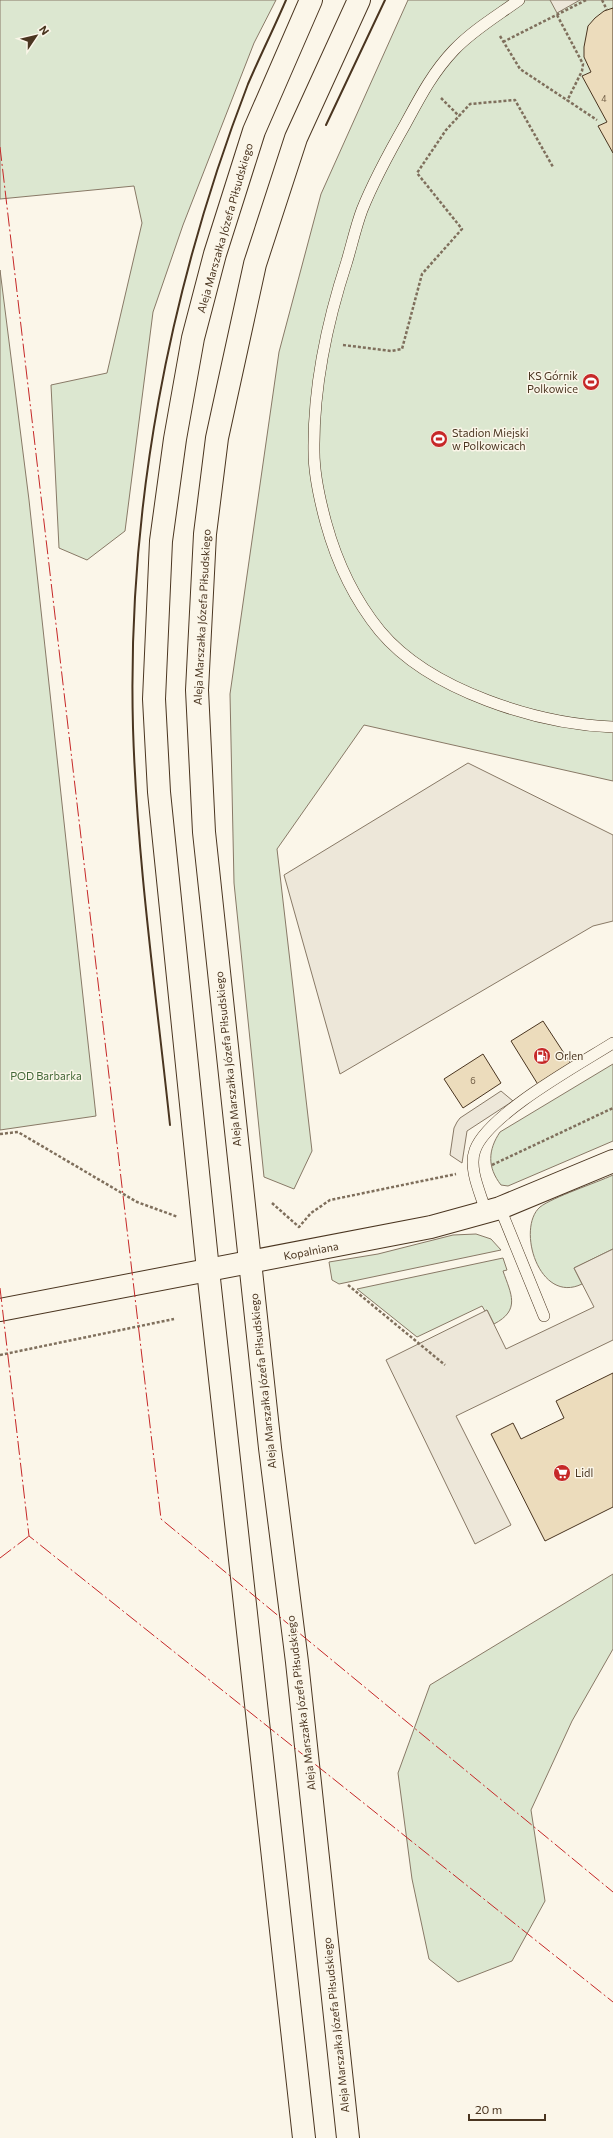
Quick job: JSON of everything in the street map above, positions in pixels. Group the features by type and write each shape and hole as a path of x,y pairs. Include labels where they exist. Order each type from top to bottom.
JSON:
{"main road":[{"name":"Aleja Marszałka Józefa Piłsudskiego","path":"304,2138 208,1270 160,792 154,699 161,541 175,439 194,338 215,254 254,131 312,0"},
{"name":"Aleja Marszałka Józefa Piłsudskiego","path":"348,2138 299,1678 270,1448 249,1263 204,832 197,690 205,534 217,438 255,264 296,138 359,0"},
{"name":"Kopalniana","path":"0,1310 409,1232 493,1210 613,1161"}],"lane":[{"path":"519,0 490,20 454,50 426,85 388,156 363,209 334,300 325,343 316,408 314,453 323,512 333,548 347,580 377,627 406,654 444,681 482,699 524,712 566,722 613,727"},
{"path":"544,1316 473,1170 474,1151 484,1133 529,1095 613,1043"}],"path":[{"path":"503,42 586,0"},
{"path":"602,0 607,10"},
{"path":"557,15 583,64 582,71 567,101"},
{"path":"490,20 520,69 597,120"},
{"path":"426,85 459,116"},
{"path":"325,343 391,351 402,349 422,274 462,229 417,173 446,130 470,104 515,100 553,167"},
{"path":"0,1134 18,1132 138,1202 179,1217"},
{"path":"272,1202 299,1227"},
{"path":"348,1285 445,1365"},
{"path":"0,1355 174,1319"}],"green space":[{"path":"0,0 276,0 254,43 183,225 153,312 125,531 87,560 59,548 51,385 107,373 142,223 134,186 0,199"},
{"name":"Stadion Miejski w Polkowicach","path":"408,0 613,0 613,781 364,725 277,849 312,1151 294,1189 264,1177 234,883 230,694 279,352 321,194"},
{"name":"POD Barbarka","path":"0,270 29,500 96,1116 0,1130"},
{"path":"613,1064 613,1141 508,1186 501,1185 493,1172 491,1165 491,1152 500,1132"},
{"path":"613,1175 613,1249 574,1268 582,1284 567,1288 554,1284 543,1274 536,1261 531,1246 530,1231 533,1217 540,1207 546,1203"},
{"path":"476,1234 491,1239 501,1250 339,1284 332,1280 329,1262 378,1254 453,1235"},
{"path":"503,1258 507,1270 503,1271 512,1301 508,1313 494,1324 487,1310 485,1311 482,1306 417,1337 357,1289"},
{"path":"613,1574 613,1649 572,1721 531,1810 545,1901 512,1961 458,1982 429,1959 412,1879 398,1773 430,1685"}],"shaded area":[{"path":"550,0 580,0 557,13"},
{"path":"468,763 613,835 613,921 593,926 340,1074 284,875"},
{"path":"501,1091 513,1101 467,1131 462,1163 450,1155 454,1128 457,1122 460,1118"},
{"path":"613,1249 613,1340 456,1416 511,1525 475,1544 386,1360 487,1310 506,1349 594,1307 574,1268"}],"building":[{"path":"613,8 613,153 598,126 607,122 582,76 591,72 584,57 584,47 588,26 604,11"},
{"name":"Orlen","path":"543,1021 575,1070 542,1091 511,1041"},
{"path":"483,1054 501,1083 463,1108 444,1079"},
{"name":"Lidl","path":"613,1373 613,1507 545,1541 491,1434 513,1423 521,1439 564,1418 556,1401"}],"wall":[{"path":"170,1125 143,877 135,778 133,728 133,646 137,563 146,482 159,400 175,320 196,240 220,162 248,84 286,0"},
{"path":"326,125 385,0"}],"power":[{"path":"0,147 161,1519 613,1892"},
{"path":"0,1288 29,1536 613,2002"},
{"path":"0,1558 29,1536"}],"place":[{"name":"KS Górnik Polkowice","path":"591,382"},
{"name":"Stadion Miejski w Polkowicach","path":"439,439"},
{"name":"Orlen","path":"542,1056"},
{"name":"Lidl","path":"562,1473"}]}
